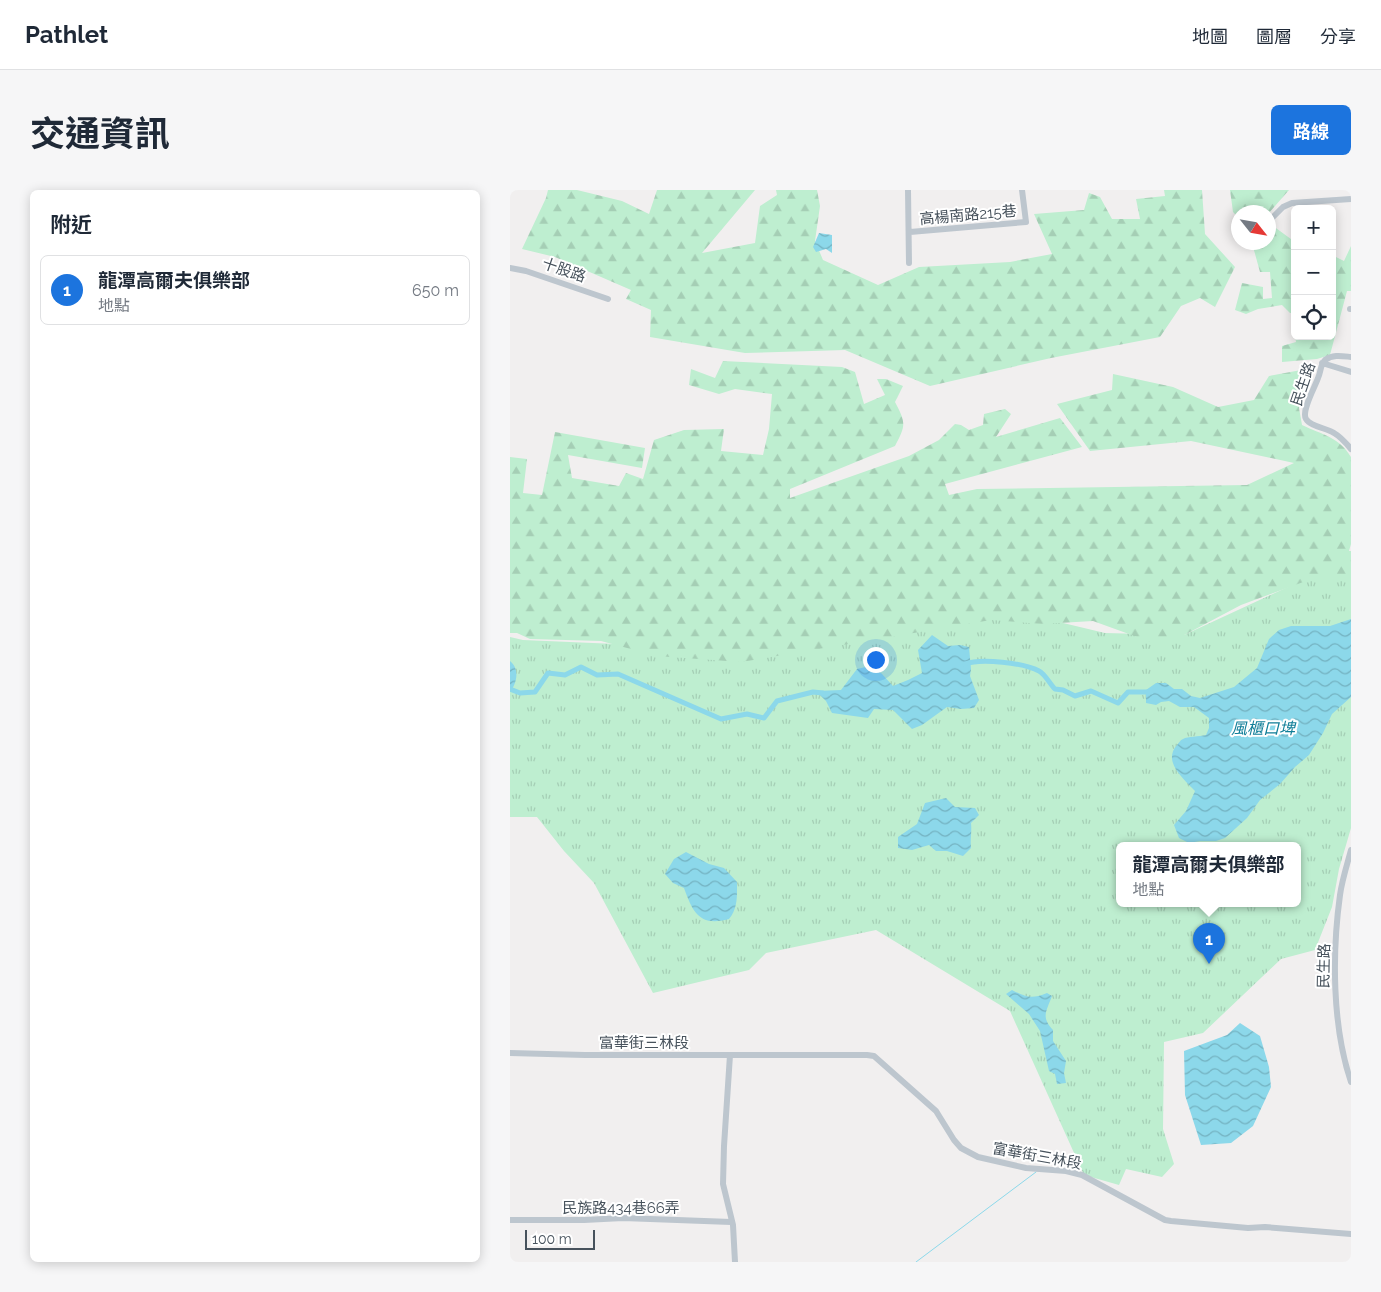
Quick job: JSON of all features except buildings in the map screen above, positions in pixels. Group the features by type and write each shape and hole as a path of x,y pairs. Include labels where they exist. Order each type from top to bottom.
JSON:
{"street":[{"path":"908,190 909,262"},
{"name":"高楊南路215巷","path":"910,232 1026,222 1022,190"},
{"path":"1276,214 1283,207 1292,203 1351,199"},
{"name":"十股路","path":"510,268 526,271 608,299"},
{"name":"民生路","path":"1351,357 1337,355 1327,358 1322,363 1306,409 1306,419 1334,433 1351,450"},
{"path":"1322,363 1351,372"},
{"name":"民生路","path":"1351,850 1340,894 1335,990 1342,1042 1351,1082"},
{"name":"富華街三林段","path":"510,1054 874,1056 936,1111 961,1148 978,1157 1026,1168 1052,1169 1082,1175 1165,1220 1248,1228 1265,1227 1351,1234"},
{"path":"730,1055 723,1184 734,1234 735,1262"},
{"name":"民族路434巷66弄","path":"510,1220 623,1218 732,1222"}],"green space":[{"path":"548,190 577,190 622,201 649,214 657,190 755,190 702,253 755,243 760,206 777,195 776,190 817,190 820,206 815,241 823,260 878,285 919,267 1010,262 1052,254 1034,214 1084,210 1089,193 1100,197 1112,219 1140,219 1136,199 1165,196 1164,190 1202,190 1205,234 1235,267 1215,307 1200,298 1181,306 1160,337 1051,358 930,386 845,350 745,353 650,337 651,310 626,299 631,290 555,257 522,249"},
{"path":"1230,190 1289,190 1276,205 1232,205"},
{"path":"1276,228 1291,239 1291,313 1282,305 1258,309 1246,314 1235,310 1242,283 1263,287 1263,299 1272,298 1270,272 1260,272 1254,250 1276,250"},
{"path":"1351,246 1351,291 1347,291 1336,332 1336,257 1344,261"},
{"path":"1296,340 1334,340 1330,355 1317,359 1282,362 1282,346 1296,342"},
{"path":"723,361 842,367 855,372 864,404 885,395 877,379 886,379 903,386 895,402 903,420 903,428 895,446 790,489 790,498 909,456 939,440 955,424 969,430 983,425 984,414 1005,409 1011,414 996,437 1060,418 1082,447 945,484 949,495 977,489 1247,485 1294,463 1191,441 1090,451 1057,404 1112,390 1113,374 1173,387 1218,407 1254,400 1269,376 1312,368 1299,408 1302,425 1336,441 1351,457 1351,544 1349,551 1351,551 1351,580 1325,574 1241,605 1173,641 1151,642 1093,621 1042,624 991,620 741,662 657,656 601,641 530,639 517,633 510,633 510,457 527,459 523,493 542,495 555,432 645,448 642,468 568,455 572,478 619,486 626,473 643,479 654,440 684,430 724,429 721,451 763,455 769,429 772,394 735,389 719,394 689,385 691,369 715,378"},
{"path":"1331,567 1351,567 1351,828 1339,869 1332,907 1315,950 1281,959 1203,1033 1164,1042 1163,1129 1174,1164 1162,1177 1126,1169 1119,1185 1084,1175 1010,1011 876,930 766,953 749,970 653,993 594,883 564,851 537,817 510,817 510,637 523,640 733,649 1017,612 1105,633 1184,635"}],"water":[{"path":"819,233 832,235 832,253 826,249 816,252 813,247"},
{"name":"風櫃口埤","path":"1351,619 1351,697 1332,714 1309,755 1280,784 1260,800 1247,818 1225,838 1216,841 1187,842 1179,838 1174,825 1186,811 1195,791 1176,770 1172,758 1173,751 1182,739 1206,735 1209,728 1209,718 1194,707 1180,707 1169,701 1156,705 1146,703 1146,690 1156,683 1166,683 1174,689 1182,689 1191,696 1200,698 1234,687 1257,668 1269,639 1279,630 1291,626 1330,626"},
{"path":"932,635 948,646 960,645 969,647 970,676 979,700 974,708 947,707 922,725 912,729 893,710 874,709 868,718 832,713 826,701 816,691 841,690 857,669 870,666 882,674 893,686 908,680 922,673 918,650"},
{"path":"510,661 515,668 516,676 510,692"},
{"path":"946,798 955,807 975,808 979,815 971,823 971,848 963,856 947,851 936,851 929,845 912,850 898,848 898,837 917,824 925,803"},
{"path":"686,852 709,864 724,868 737,882 737,897 729,919 711,921 699,916 691,905 684,888 673,883 665,874 674,859"},
{"path":"1012,990 1030,997 1047,993 1052,996 1046,1018 1053,1030 1053,1041 1066,1061 1064,1073 1066,1083 1057,1084 1055,1074 1049,1071 1040,1031 1029,1014 1006,994"},
{"path":"1240,1023 1260,1036 1269,1067 1271,1087 1253,1126 1231,1143 1201,1145 1185,1095 1184,1051 1227,1035"}],"waterway":[{"path":"965,664 991,661 1032,668 1041,672 1055,689 1063,690 1075,696 1091,691 1118,703 1128,692 1151,692"},
{"path":"510,689 520,693 535,692 548,673 565,675 581,667 597,675 618,674 721,719 747,714 764,718 777,701 813,692 823,693"},
{"path":"916,1262 1036,1172"}],"place":[{"name":"龍潭高爾夫俱樂部","path":"1209,964"}]}
